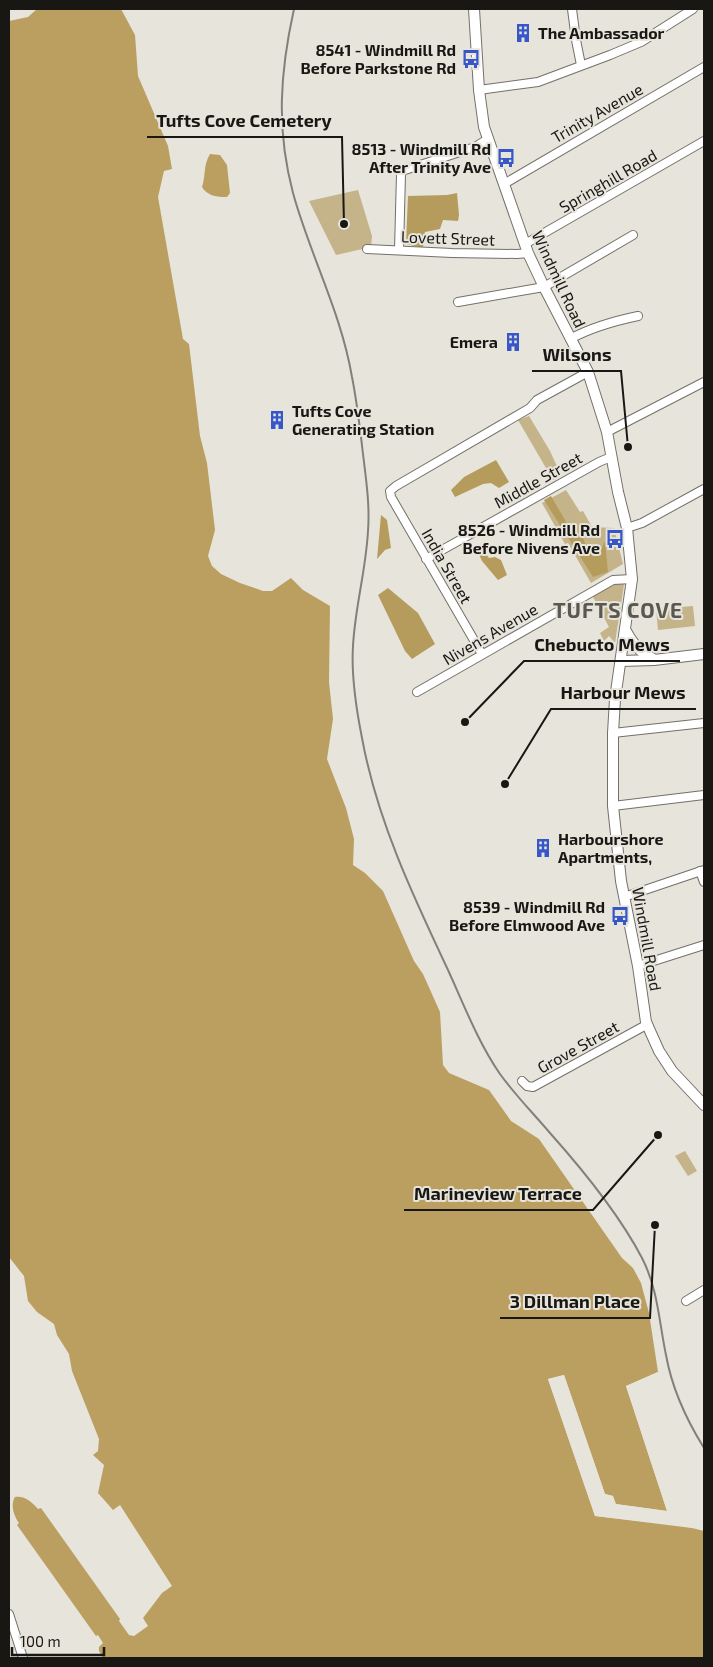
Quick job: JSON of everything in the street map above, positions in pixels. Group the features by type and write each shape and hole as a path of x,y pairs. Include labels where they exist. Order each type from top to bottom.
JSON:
{"main road":[{"name":"Windmill Road","path":"474,9 479,90 484,127 527,248 544,287 588,372 607,432 627,528 632,579 615,699 613,733 613,806 624,897 648,1024 659,1051 672,1071 704,1105"},
{"path":"626,631 632,642 643,654 654,660"},
{"path":"621,661 654,660 704,654"}],"street":[{"path":"572,9 581,65"},
{"path":"479,90 538,82 610,56 641,42 693,9"},
{"name":"Trinity Avenue","path":"504,184 704,67"},
{"path":"399,250 400,174 402,171 475,146 488,139"},
{"name":"Springhill Road","path":"527,248 704,141"},
{"path":"458,302 544,287 633,235"},
{"name":"Lovett Street","path":"367,249 452,254 517,254 527,248"},
{"path":"570,339 585,331 614,321 638,316"},
{"name":"India Street","path":"482,654 391,497 390,491 530,408 537,400 588,372"},
{"path":"607,432 704,382"},
{"name":"Middle Street","path":"426,559 593,465 611,457"},
{"path":"627,528 642,523 704,489"},
{"name":"Nivens Avenue","path":"417,692 613,580 632,579"},
{"path":"613,733 704,724"},
{"path":"613,806 704,795"},
{"path":"624,897 702,870 704,882"},
{"path":"638,966 704,945"},
{"name":"Grove Street","path":"522,1081 527,1086 533,1087 648,1024"},
{"path":"686,1302 704,1290"},
{"path":"9,1614 23,1658"}],"shaded area":[{"path":"37,9 121,9 135,35 138,76 168,146 172,169 164,171 158,197 183,339 189,344 200,436 207,463 215,530 208,556 212,566 221,574 240,583 263,591 272,591 291,578 303,590 330,606 329,682 333,719 327,759 346,808 354,839 353,865 365,873 383,891 414,961 423,974 440,1012 443,1065 449,1073 489,1090 511,1121 539,1139 622,1258 633,1268 641,1283 649,1313 658,1372 626,1386 667,1511 615,1504 613,1496 605,1494 564,1375 548,1379 595,1516 684,1526 704,1531 704,1658 103,1658 99,1647 103,1643 98,1635 96,1636 17,1525 19,1523 14,1514 13,1507 15,1497 25,1498 38,1509 41,1508 120,1619 119,1621 129,1635 134,1636 148,1626 143,1618 162,1593 172,1586 120,1505 113,1510 98,1493 104,1465 93,1455 98,1451 99,1439 72,1371 69,1354 57,1335 54,1324 37,1312 28,1301 24,1276 9,1257 9,21 28,17"},
{"path":"210,154 220,155 227,165 230,193 227,197 209,194 202,187 206,163"},
{"path":"358,190 372,236 371,247 336,255 309,201"},
{"path":"457,193 458,221 443,220 440,229 425,232 423,248 406,244 408,196"},
{"path":"529,416 550,451 561,475 553,480 518,420"},
{"path":"496,460 509,482 499,488 491,483 483,484 455,497 451,490 464,477"},
{"path":"566,490 580,512 583,511 592,527 614,528 623,564 591,583 568,543 565,544 542,503"},
{"path":"551,496 569,527 582,535 586,546 600,552 605,541 608,572 593,577 544,500"},
{"path":"381,515 387,520 391,548 385,550 377,559"},
{"path":"479,545 489,558 495,557 501,560 507,575 498,580 482,561 476,548"},
{"path":"622,581 624,585 615,643 609,636 604,641 600,633 609,627 592,595 613,583"},
{"path":"388,588 418,613 435,644 412,659 405,651 378,595"},
{"path":"693,606 695,626 658,630 656,609"},
{"path":"685,1151 697,1171 688,1176 675,1156"}],"pier":[{"path":"658,1372 659,1374 629,1387 670,1510 667,1513 615,1506 611,1498 603,1496 562,1378 551,1381 596,1513 685,1524 691,1525 692,1528 595,1516 548,1379 564,1375 605,1494 613,1496 616,1504 667,1511 626,1386"}],"railway":[{"path":"294,9 283,78 282,123 284,146 293,193 300,216 341,330 357,405 368,502 368,521 367,546 354,631 354,692 360,727 377,798 409,886 492,1062 512,1089 600,1193 623,1225 642,1258 655,1294 672,1380 691,1426 704,1448"}],"place":[{"name":"The Ambassador","path":"523,33"},
{"name":"8541 - Windmill Rd Before Parkstone Rd","path":"471,59"},
{"name":"8513 - Windmill Rd After Trinity Ave","path":"506,158"},
{"name":"Tufts Cove Cemetery","path":"344,224"},
{"name":"Emera","path":"513,342"},
{"name":"Tufts Cove Generating Station","path":"277,420"},
{"name":"Wilsons","path":"628,447"},
{"name":"8526 - Windmill Rd Before Nivens Ave","path":"615,539"},
{"name":"Chebucto Mews","path":"465,722"},
{"name":"Harbour Mews","path":"505,784"},
{"name":"Harbourshore Apartments,","path":"543,848"},
{"name":"8539 - Windmill Rd Before Elmwood Ave","path":"620,916"},
{"name":"Marineview Terrace","path":"658,1135"},
{"name":"3 Dillman Place","path":"655,1225"}],"district":[{"name":"TUFTS COVE","path":"618,611"}]}
